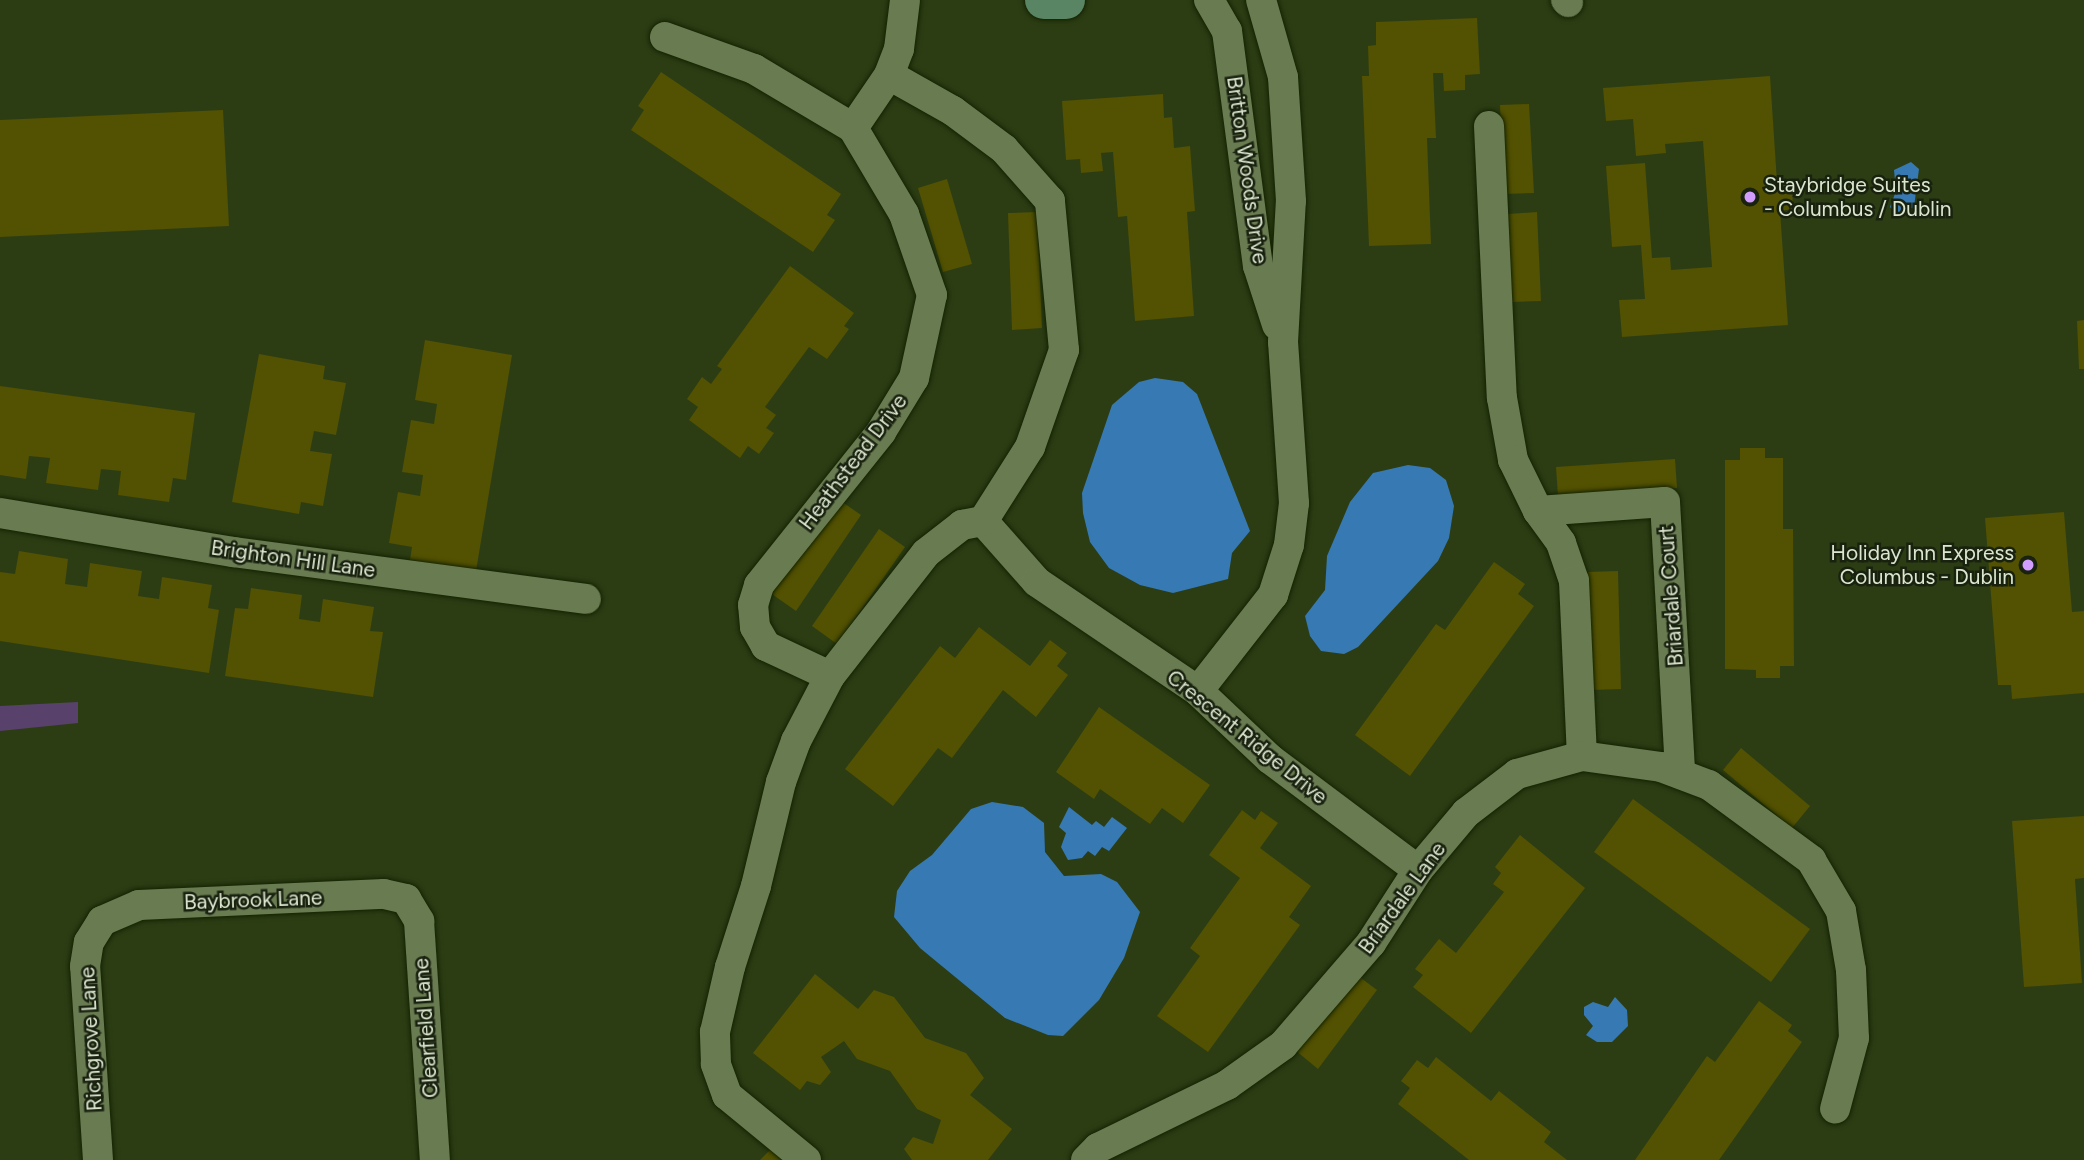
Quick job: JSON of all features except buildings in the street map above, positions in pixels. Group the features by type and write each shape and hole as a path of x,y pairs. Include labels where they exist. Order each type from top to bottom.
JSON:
{"main road":[{"path":"1044,0 1066,0"}],"street":[{"path":"853,128 889,75 899,49 905,0"},
{"name":"Britton Woods Drive","path":"1209,0 1227,32 1258,267 1283,342"},
{"name":"Britton Woods Drive","path":"1198,691 1273,595 1289,545 1294,503 1293,434 1283,342 1292,201 1283,77 1261,0"},
{"name":"Heathstead Drive","path":"665,37 754,69 853,128 904,214 932,295 914,378 904,398 760,585 753,606 755,627 766,646 830,676"},
{"path":"806,1160 727,1095 716,1064 715,1031 781,782 796,741 830,676 926,553 962,525 983,521 1030,447 1064,350 1050,201 1004,149 953,111 889,75"},
{"path":"1489,126 1502,398 1513,460 1538,512 1561,543 1574,581 1583,756"},
{"name":"Briardale Court","path":"1538,512 1665,502 1680,774"},
{"name":"Brighton Hill Lane","path":"0,513 234,552 586,599"},
{"name":"Crescent Ridge Drive","path":"983,521 1037,582 1198,691 1270,759 1418,870"},
{"name":"Briardale Lane","path":"1086,1160 1098,1148 1227,1085 1283,1045 1371,943 1418,870 1466,813 1492,790 1517,774 1583,756 1648,764 1709,785 1811,860 1841,911 1851,970 1854,1038 1835,1110"},
{"name":"Baybrook Lane","path":"102,921 139,905 384,894 407,899"},
{"name":"Clearfield Lane","path":"407,899 419,921 435,1160"},
{"name":"Richgrove Lane","path":"98,1160 85,966 89,942 102,921"}],"shaded area":[{"path":"78,702 78,723 0,731 0,706"}],"water":[{"path":"1911,162 1919,169 1914,207 1897,214 1890,207 1896,191 1894,170"},
{"path":"1155,378 1183,382 1197,394 1250,531 1232,553 1228,579 1173,593 1140,585 1109,568 1090,542 1083,513 1082,493 1112,405 1139,382"},
{"path":"1408,465 1430,468 1446,480 1454,506 1449,538 1438,561 1358,647 1344,654 1321,651 1310,636 1305,616 1325,590 1327,556 1350,502 1373,473"},
{"path":"992,802 1023,807 1044,823 1045,852 1064,876 1101,874 1117,882 1140,912 1124,958 1099,1000 1063,1036 1048,1035 1005,1018 920,948 894,917 897,891 910,871 932,855 971,809"},
{"path":"1069,807 1092,825 1096,821 1104,827 1112,817 1127,828 1109,851 1102,847 1095,856 1088,851 1082,858 1068,860 1061,847 1066,833 1059,827"},
{"path":"1615,997 1627,1010 1628,1026 1612,1042 1597,1042 1586,1035 1593,1026 1584,1015 1584,1007 1593,1002 1608,1007"}],"place":[{"name":"Staybridge Suites - Columbus / Dublin","path":"1750,197"},
{"name":"Holiday Inn Express Columbus - Dublin","path":"2028,565"}]}
